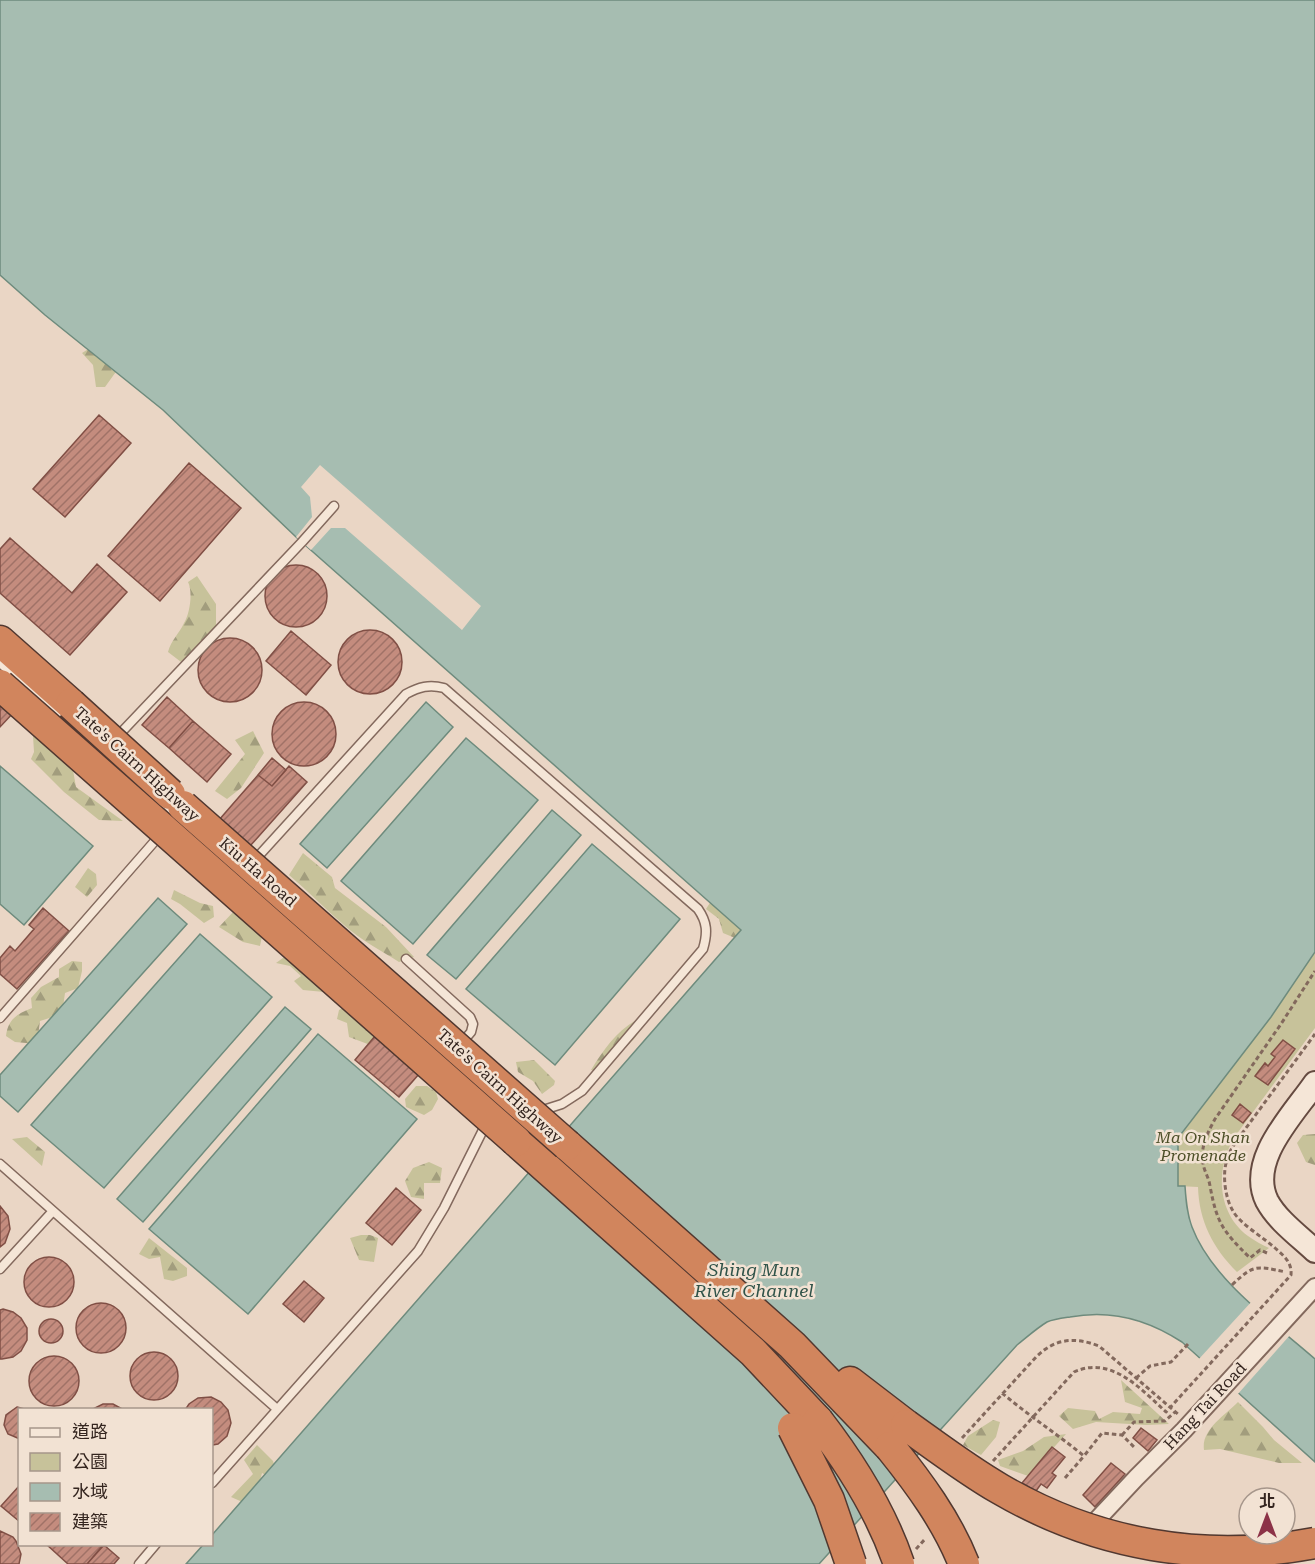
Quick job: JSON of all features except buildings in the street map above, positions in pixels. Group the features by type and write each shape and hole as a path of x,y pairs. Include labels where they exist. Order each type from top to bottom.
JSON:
{"highway":[{"name":"Tate's Cairn Highway","path":"0,640 201,822 769,1325 890,1447 917,1481 938,1513 964,1564"},
{"name":"Tate's Cairn Highway","path":"0,685 753,1352 810,1412 839,1449 861,1481 900,1564"},
{"path":"769,1325 837,1371 890,1413 976,1475 1024,1502 1071,1524 1138,1544 1194,1552 1249,1552 1315,1543"},
{"path":"723,1326 800,1441 829,1500 851,1564"}],"street":[{"path":"1315,1083 1270,1146 1261,1174 1268,1202 1276,1214 1315,1251"},
{"name":"Hang Tai Road","path":"1093,1524 1218,1394 1315,1287"}],"lane":[{"path":"102,752 334,506"},
{"path":"0,663 110,759"},
{"path":"240,876 406,694 425,686 433,685 444,688 698,909 705,920 707,936 703,949 582,1091 562,1104 542,1111 510,1108"},
{"path":"151,796 191,833"},
{"path":"0,1018 175,818"},
{"path":"406,959 470,1017 473,1024 471,1032 448,1059"},
{"path":"213,1482 418,1251 444,1208 492,1112"},
{"path":"0,1164 277,1409"},
{"path":"0,1269 53,1211"},
{"path":"139,1564 155,1546"}],"path":[{"path":"1267,1253 1260,1250 1250,1258 1227,1236 1214,1209 1210,1184 1203,1162 1203,1149 1215,1119 1315,971"},
{"name":"Hang Tai Road","path":"1046,1402 1074,1372 1091,1366 1122,1376 1134,1383 1166,1412 1291,1275 1292,1269 1286,1258 1274,1248"},
{"path":"1232,1285 1248,1270 1261,1267 1286,1272"},
{"path":"956,1444 1046,1347 1061,1341 1086,1342 1099,1346 1164,1401"},
{"path":"1136,1378 1150,1366 1171,1362 1189,1343"},
{"path":"1002,1393 1031,1418 1058,1435 1084,1456"},
{"path":"1122,1435 1134,1422 1165,1421 1175,1412"},
{"path":"1065,1478 1102,1433 1122,1435 1134,1447"}],"green space":[{"path":"98,343 123,362 105,387 96,387 93,365 82,353"},
{"path":"197,576 216,604 216,634 185,665 168,652 188,614 191,597 188,582"},
{"path":"253,731 264,753 241,788 227,799 215,791 245,754 235,740"},
{"path":"33,736 48,746 73,770 76,787 123,821 99,820 64,792 31,759 34,752"},
{"path":"303,853 332,877 335,888 386,927 414,957 399,962 364,940 337,919 289,875"},
{"path":"88,868 96,874 97,885 87,897 75,887"},
{"path":"174,890 200,903 213,906 214,917 204,923 171,899"},
{"path":"713,898 753,933 735,938 723,933 719,919 706,909"},
{"path":"235,910 262,936 260,946 243,942 219,927"},
{"name":"Ma On Shan Promenade","path":"1315,952 1315,1028 1236,1135 1225,1161 1222,1188 1230,1215 1237,1226 1248,1236 1269,1248 1237,1272 1214,1244 1204,1223 1198,1187 1178,1186 1178,1139 1271,1017"},
{"path":"287,955 339,999 335,1003 324,992 303,990 294,981 301,976 290,966 276,963"},
{"path":"72,961 82,962 78,988 65,993 62,1014 40,1021 37,1044 15,1042 6,1036 14,1018 32,1008 31,998 41,987 59,977 59,969"},
{"path":"344,1007 383,1036 373,1046 349,1037 347,1023 337,1019 339,1010"},
{"path":"636,1020 644,1026 634,1039 601,1072 591,1070 610,1042"},
{"path":"534,1060 555,1081 554,1085 542,1094 533,1081 518,1072 516,1062"},
{"path":"416,1086 427,1086 436,1092 438,1099 432,1110 424,1115 406,1107 405,1099"},
{"path":"1315,1134 1315,1165 1306,1162 1297,1143 1303,1135"},
{"path":"27,1137 45,1152 42,1166 12,1139"},
{"path":"429,1162 442,1168 440,1183 424,1183 424,1199 411,1197 405,1181 413,1168"},
{"path":"361,1235 378,1238 374,1262 359,1260 350,1238"},
{"path":"149,1238 187,1268 187,1276 173,1281 164,1279 160,1257 149,1259 139,1254"},
{"path":"1121,1380 1169,1424 1096,1422 1073,1429 1059,1416 1068,1408 1095,1411 1099,1419 1113,1412 1140,1414 1142,1408 1125,1402"},
{"path":"1238,1402 1274,1440 1302,1463 1279,1463 1220,1449 1204,1450 1206,1436 1210,1430"},
{"path":"993,1420 1000,1422 996,1437 981,1455 963,1445 968,1436"},
{"path":"1066,1434 1028,1476 1000,1466 998,1460 1023,1451 1044,1437"},
{"path":"257,1445 273,1461 277,1473 272,1479 262,1473 256,1497 247,1504 231,1497 253,1474 244,1460"}],"water":[{"name":"Shing Mun River Channel","path":"0,0 1315,0 1315,952 1271,1017 1178,1138 1178,1186 1185,1186 1192,1227 1214,1265 1229,1283 1263,1315 1315,1359 1315,1462 1182,1342 1156,1327 1128,1318 1100,1314 1085,1315 1047,1322 1017,1345 819,1564 186,1564 202,1546 213,1546 213,1534 741,930 296,537 163,410 45,315 0,275"},
{"path":"426,702 453,727 327,868 300,844"},
{"path":"466,738 538,800 413,944 341,881"},
{"path":"0,766 93,846 24,925 0,904"},
{"path":"552,810 581,835 456,979 427,955"},
{"path":"592,844 680,919 555,1065 466,989"},
{"path":"158,898 187,924 18,1112 0,1096 0,1075"},
{"path":"200,934 272,997 104,1188 31,1125"},
{"path":"285,1007 311,1029 143,1222 117,1199"},
{"path":"318,1034 417,1119 248,1314 149,1229"}],"pier":[{"path":"320,465 481,606 462,630 345,528 331,528 311,550 296,537 312,517 310,497 301,487"},
{"path":"1253,1300 1291,1334 1237,1395 1198,1360"}]}
